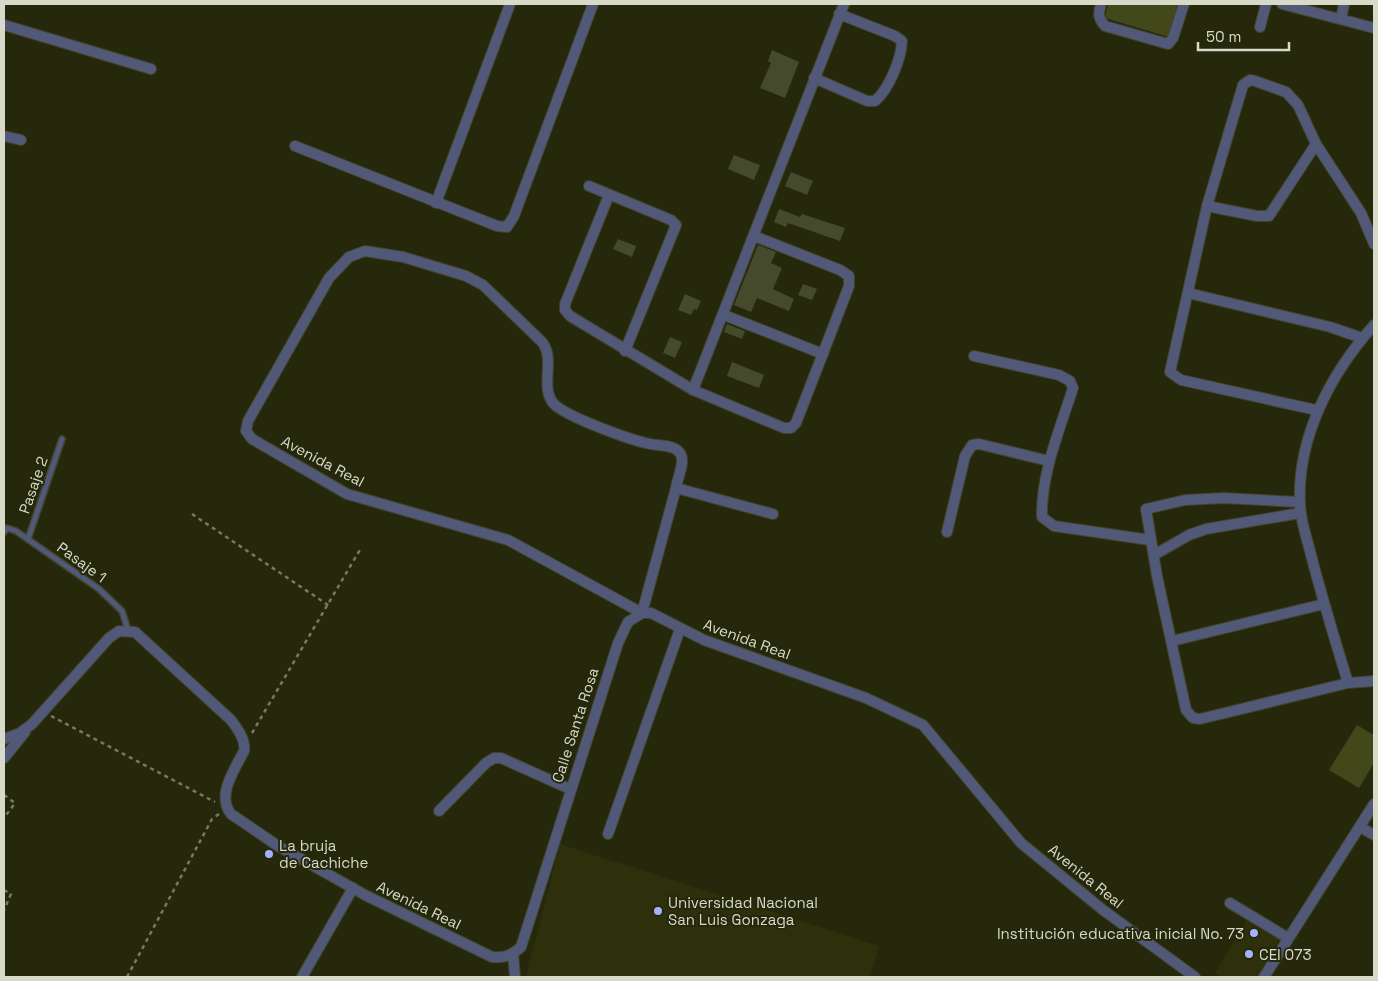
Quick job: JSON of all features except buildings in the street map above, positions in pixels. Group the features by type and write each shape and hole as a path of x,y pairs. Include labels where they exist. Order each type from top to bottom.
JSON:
{"street":[{"path":"436,203 510,4"},
{"path":"295,146 496,226 507,227 514,216 593,4"},
{"path":"693,390 724,316 844,4"},
{"path":"1101,4 1098,14 1100,20 1106,26 1168,44 1173,38 1184,4"},
{"path":"1260,26 1266,4"},
{"path":"1282,4 1374,28"},
{"path":"1340,19 1344,4"},
{"path":"814,78 867,101 875,101 883,94 902,50 902,41 895,36 840,14"},
{"path":"4,25 151,69"},
{"path":"1316,410 1181,380 1170,372 1207,206 1243,85 1250,80 1286,92 1298,105 1316,144 1361,213 1374,244"},
{"path":"4,136 21,140"},
{"path":"1207,206 1257,216 1268,216 1316,144"},
{"path":"589,186 609,196 671,220 676,225 626,351"},
{"path":"609,196 581,262 565,304 565,310 570,316 626,351 693,390 784,428 792,428 796,423 849,286 849,276 754,236"},
{"name":"Avenida Real","path":"676,488 682,460 680,453 674,448 649,444 608,430 554,404 548,392 549,358 546,347 483,285 466,276 403,257 364,251 349,257 330,278 253,412 246,431 252,439 347,494 508,540 642,614 651,613 680,629 866,698 923,725 1021,843 1103,910 1195,977"},
{"path":"1188,293 1330,327 1362,338"},
{"path":"724,316 823,354"},
{"path":"1348,683 1324,604 1300,513 1299,502 1303,467 1316,410 1362,338 1374,325"},
{"path":"974,356 1060,375 1070,381 1073,388 1049,461 1041,503 1042,516 1054,526 1150,540"},
{"path":"946,532 965,456 972,446 980,444 1049,461"},
{"path":"642,614 676,488 773,514"},
{"path":"1299,502 1223,498 1185,500 1146,509 1150,540 1186,710 1193,718 1200,720 1348,683 1374,681"},
{"path":"1154,555 1189,535 1206,529 1300,513"},
{"path":"1172,641 1324,604"},
{"name":"Calle Santa Rosa","path":"513,954 521,948 618,643 628,622 642,614"},
{"path":"608,834 680,629"},
{"path":"4,758 108,638 128,630 143,637 231,720 245,745 226,790 227,808"},
{"path":"4,739 20,733 32,724"},
{"path":"439,811 486,763 494,758 501,758 570,789"},
{"path":"1264,977 1374,804"},
{"name":"Avenida Real","path":"227,808 240,822 353,888 492,957 503,958 513,954"},
{"path":"1360,827 1374,835"},
{"path":"302,977 353,888"},
{"path":"1230,903 1288,938"},
{"path":"513,954 515,977"}],"lane":[{"name":"Pasaje 2","path":"28,539 62,440"},
{"name":"Pasaje 1","path":"5,530 16,531 99,589 122,611 128,630"}],"path":[{"path":"192,514 328,604"},
{"path":"245,745 361,548"},
{"path":"43,712 227,808 212,819 127,977"},
{"path":"4,796 15,803 4,818"},
{"path":"4,890 11,894 4,910"}],"shaded area":[{"path":"1108,4 1180,4 1169,37 1105,18"},
{"path":"1357,725 1374,735 1374,763 1359,788 1329,770"},
{"name":"Universidad Nacional San Luis Gonzaga","path":"560,844 879,946 870,977 526,977"},
{"name":"CEI 073","path":"1248,918 1280,938 1258,977 1221,977 1215,973"}],"place":[{"name":"La bruja de Cachiche","path":"269,854"},
{"name":"Universidad Nacional San Luis Gonzaga","path":"658,911"},
{"name":"Institución educativa inicial No. 73","path":"1254,933"},
{"name":"CEI 073","path":"1249,954"}]}
